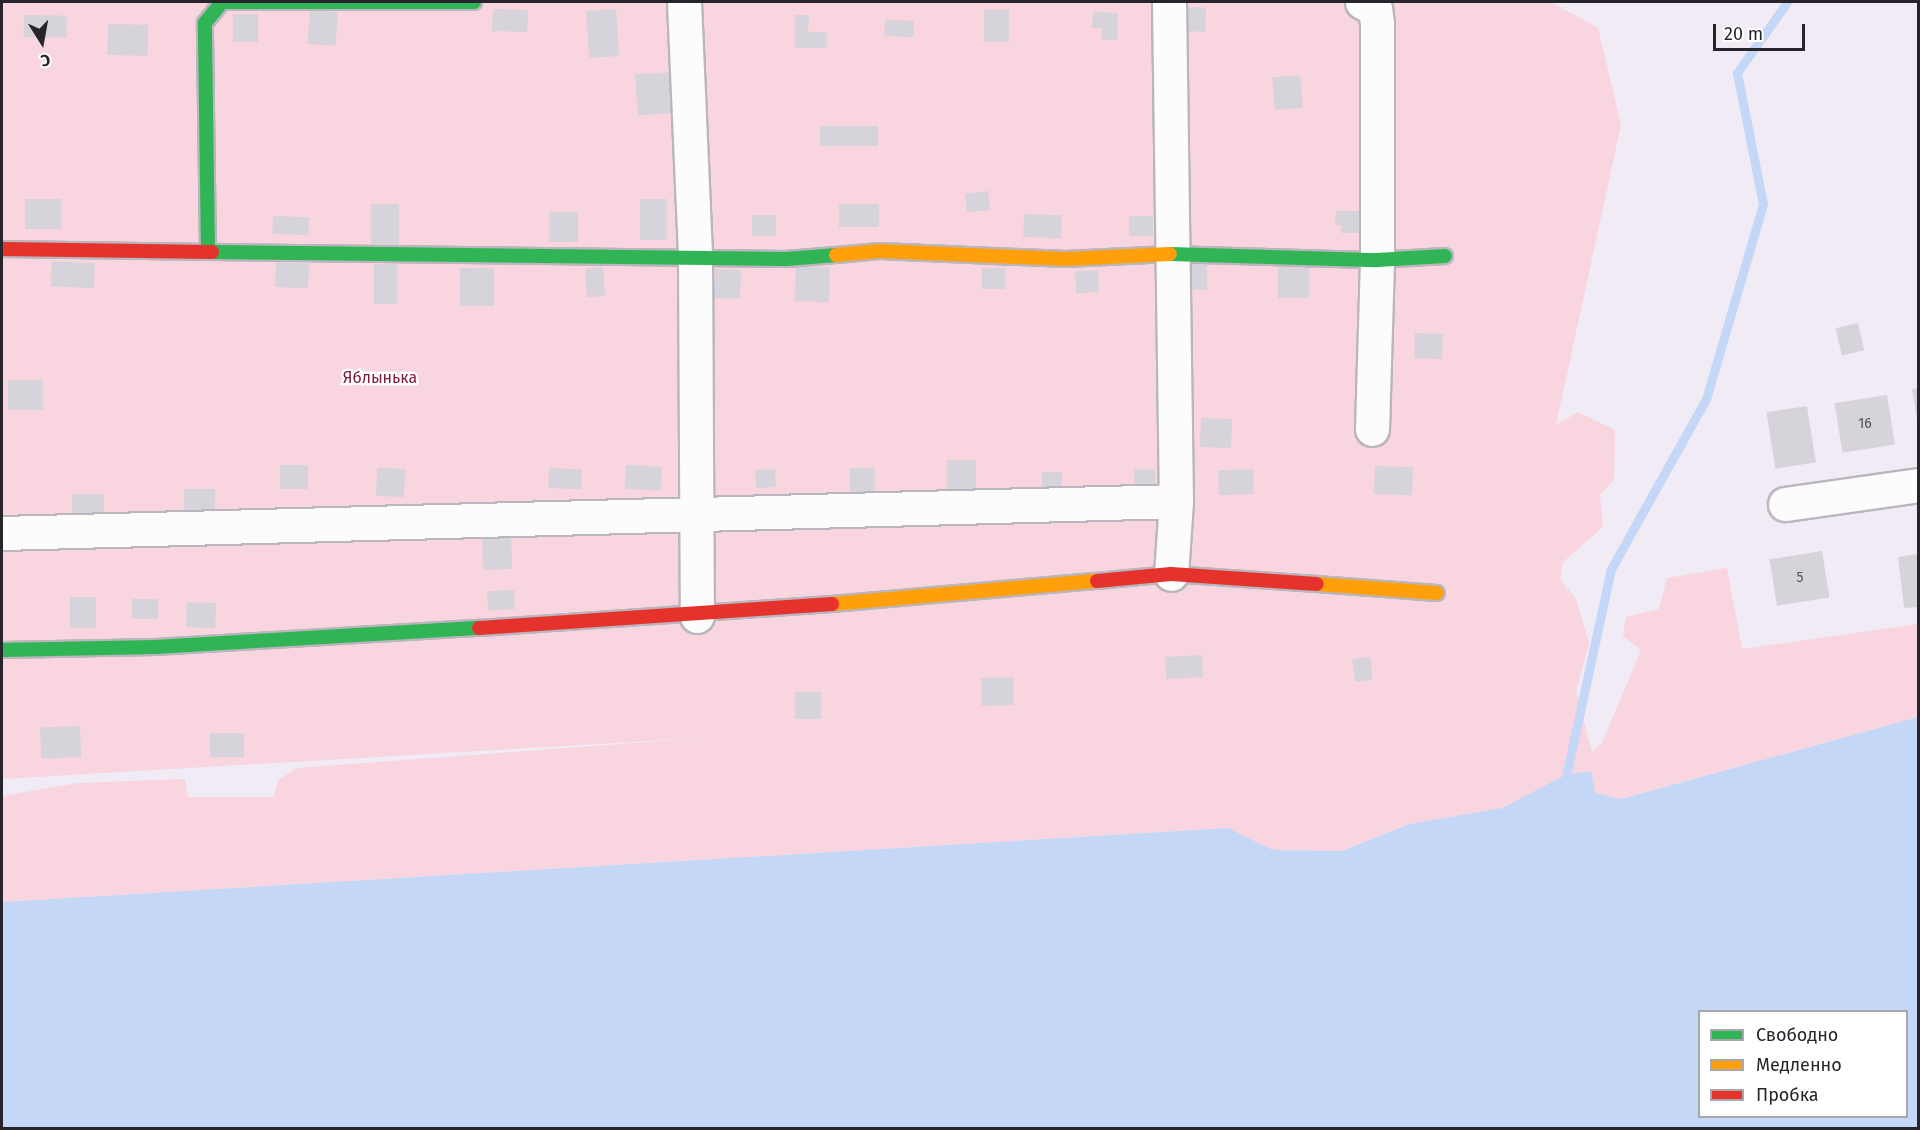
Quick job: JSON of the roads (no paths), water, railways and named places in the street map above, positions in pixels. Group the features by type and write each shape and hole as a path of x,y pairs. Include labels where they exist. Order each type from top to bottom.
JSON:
{"street":[{"path":"208,251 204,23 222,2 474,2"},
{"path":"684,2 695,256 697,616"},
{"path":"1170,2 1171,254 1176,501 1171,574"},
{"path":"1362,2 1375,9 1377,24 1377,260 1372,429"},
{"path":"2,249 695,256 786,259 880,251 1066,259 1171,254 1377,260 1445,255"},
{"path":"1785,504 1918,485"},
{"path":"2,533 1176,501"},
{"path":"2,650 155,647 697,616 1171,574 1437,593"}],"water":[{"path":"1918,717 1918,1128 2,1128 2,902 1228,828 1273,850 1342,851 1409,824 1502,808 1565,775 1591,771 1595,793 1621,799"}],"waterway":[{"path":"1564,786 1611,569 1706,399 1763,204 1737,73 1787,2"}],"park label":[{"name":"Яблынька","path":"380,378"}]}
